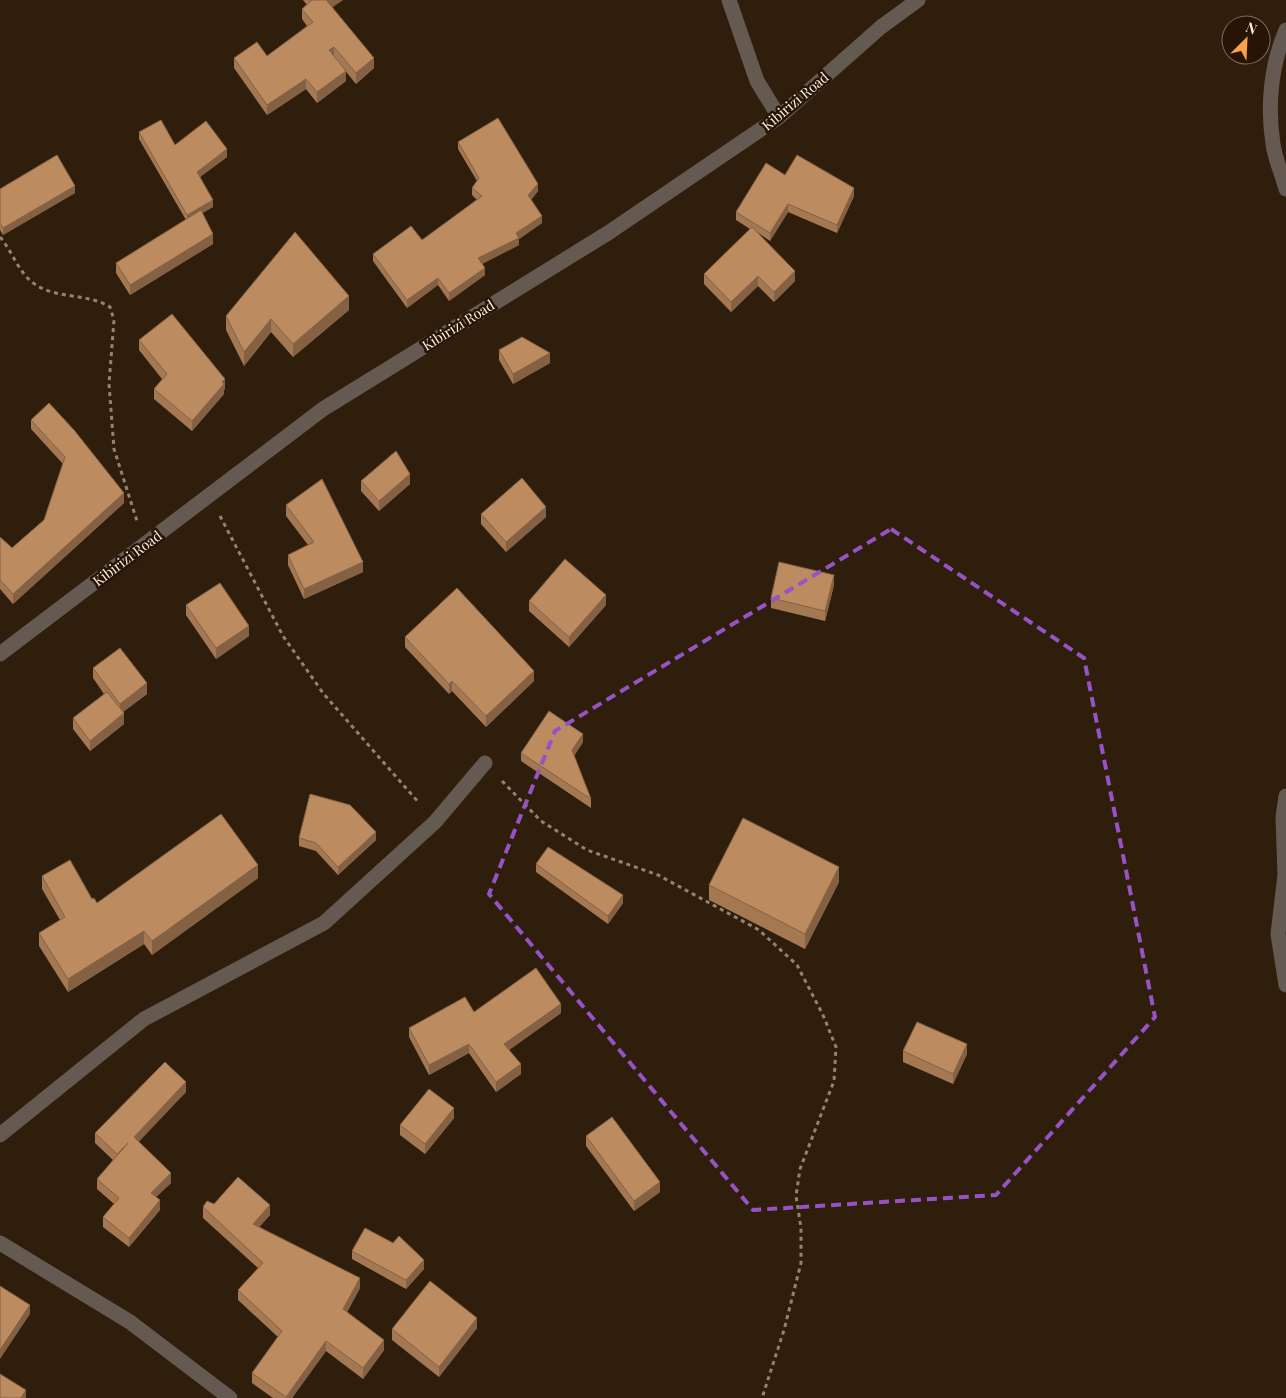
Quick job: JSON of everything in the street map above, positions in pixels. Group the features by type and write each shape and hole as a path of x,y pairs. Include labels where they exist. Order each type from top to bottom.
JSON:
{"street":[{"path":"729,0 757,81 779,117"},
{"name":"Kibirizi Road","path":"0,654 323,409 608,233 779,117 881,27 918,0"},
{"path":"1286,30 1278,50 1270,96 1272,145 1286,189"},
{"path":"0,1135 144,1020 324,923 435,822 485,763"},
{"path":"1286,796 1283,817 1286,875 1278,934 1286,985"},
{"path":"0,1243 130,1322 230,1398"}],"path":[{"path":"0,237 32,282 47,291 100,300 110,307 114,320 110,384 114,449 146,544"},
{"path":"210,495 284,636 323,693 435,822"},
{"path":"485,763 541,821 587,850 658,875 759,930 797,965 823,1015 836,1047 834,1081 800,1169 796,1196 801,1228 801,1263 784,1330 762,1398"}],"highlighted area":[{"path":"891,529 1084,658 1155,1017 996,1195 753,1210 489,894 555,731"}],"building":[{"path":"310,0 328,0 374,58 356,73 334,47 329,50 346,71 317,92 306,79 267,105 234,58 257,42 267,56 313,22 302,9"},
{"path":"498,118 538,184 528,195 542,216 516,233 519,238 478,258 485,268 449,293 438,278 407,300 373,254 411,226 422,240 482,196 472,188 479,178 458,142"},
{"path":"161,120 175,145 206,121 227,149 197,172 213,200 187,215 139,132"},
{"path":"57,155 75,186 3,228 0,223 0,189"},
{"path":"797,155 854,188 837,225 788,204 770,233 736,212 766,163 785,175"},
{"path":"201,210 213,234 130,285 116,263"},
{"path":"752,227 795,271 774,292 758,276 731,302 704,274"},
{"path":"295,232 349,296 293,344 271,319 244,352 226,316"},
{"path":"172,314 225,379 222,382 224,384 192,421 154,389 167,374 139,340"},
{"path":"522,337 550,353 513,374 499,350"},
{"path":"49,403 74,430 124,493 13,594 0,580 0,537 12,548 44,520 65,457 31,420"},
{"path":"396,451 410,474 379,501 361,481"},
{"path":"522,478 546,507 506,542 481,514"},
{"path":"322,479 363,562 304,589 288,555 314,542 286,505"},
{"path":"565,559 606,595 569,637 529,601"},
{"path":"779,562 834,575 825,611 771,598"},
{"path":"220,583 249,626 216,648 186,605"},
{"path":"457,588 534,671 486,716 452,681 449,684 405,637"},
{"path":"120,648 147,683 120,704 93,668"},
{"path":"107,692 124,713 90,741 73,718"},
{"path":"549,711 583,734 572,750 591,799 521,753"},
{"path":"310,794 350,805 376,832 338,867 316,843 299,838"},
{"path":"221,814 258,865 152,941 144,931 68,979 39,933 65,917 42,876 70,860 92,899 94,898 97,903"},
{"path":"743,818 839,867 805,934 709,885"},
{"path":"548,847 623,895 608,916 536,864"},
{"path":"536,968 561,1004 504,1044 521,1064 496,1082 469,1044 429,1065 409,1028 465,997 474,1012"},
{"path":"917,1022 967,1044 953,1074 903,1051"},
{"path":"165,1062 186,1082 134,1137 171,1173 151,1193 160,1200 129,1238 103,1217 119,1198 97,1179 128,1143 117,1154 95,1133"},
{"path":"429,1089 454,1108 425,1144 400,1125"},
{"path":"612,1117 660,1182 634,1201 586,1136"},
{"path":"238,1177 270,1205 253,1224 360,1278 343,1309 384,1340 363,1368 326,1341 286,1397 252,1373 282,1331 238,1290 263,1263 203,1207 207,1201 214,1204"},
{"path":"365,1228 393,1243 399,1236 424,1260 406,1280 352,1251"},
{"path":"430,1281 477,1318 439,1367 392,1329"},
{"path":"0,1286 30,1305 0,1350"},
{"path":"0,1374 26,1390 21,1398 0,1398"}]}
